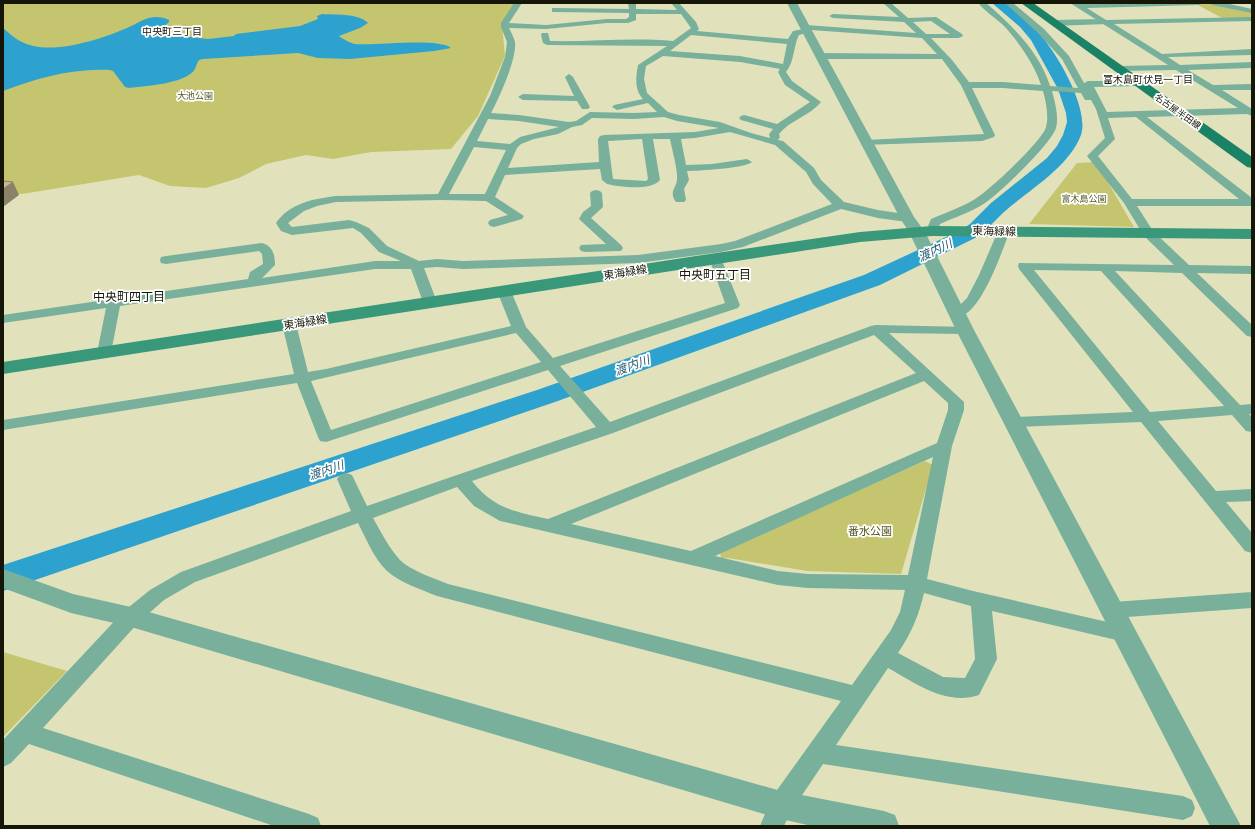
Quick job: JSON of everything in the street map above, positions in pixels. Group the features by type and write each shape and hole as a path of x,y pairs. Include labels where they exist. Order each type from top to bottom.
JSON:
{"main road":[{"name":"名古屋半田線","path":"1026,3 1252,164"},
{"name":"東海緑線","path":"3,368 860,237 920,231 1252,234"}],"street":[{"path":"442,197 495,96 509,57 511,42 505,24 518,3"},
{"path":"551,3 558,14 577,25"},
{"path":"505,24 546,27 589,23 624,24 633,18 632,3"},
{"path":"665,114 649,100 642,91 640,77 642,65 695,30 694,24 675,3"},
{"path":"792,3 866,142 920,231 961,322 1226,826"},
{"path":"866,142 982,138 990,135 966,85 925,36 888,3"},
{"path":"920,231 934,222 980,201 997,187 1041,143 1051,128 1049,88 1043,76 1021,41 1006,24 982,3"},
{"path":"1009,3 1051,41 1066,58 1094,108 1102,112 1139,114 1251,112"},
{"path":"1076,4 1191,3 1203,8 1220,19"},
{"path":"1215,3 1252,11"},
{"path":"1076,4 1251,112"},
{"path":"555,10 683,12"},
{"path":"773,140 775,137 774,134 782,124 796,117 816,102 788,83 782,72 786,67 791,49 791,42 796,33 806,28 925,36 959,36 936,20 833,16"},
{"path":"1054,23 1252,19"},
{"path":"868,31 868,42"},
{"path":"691,33 791,42"},
{"path":"545,35 547,43 587,44 657,42 675,44"},
{"path":"1165,55 1252,52"},
{"path":"661,53 729,58 757,58 786,67"},
{"path":"820,56 943,56"},
{"path":"1119,69 1252,65"},
{"path":"569,77 590,115"},
{"path":"1138,83 1088,84 1102,112 1110,138 1092,156 1129,202 1148,233 1252,333"},
{"path":"966,85 1085,91"},
{"path":"1212,88 1252,87"},
{"path":"524,97 561,99 580,98"},
{"path":"617,107 649,100"},
{"path":"489,198 512,147 522,140 579,123 590,115 634,116 665,114 677,118 717,124 747,135 773,140 779,143 810,170 817,182 840,205 878,214 920,231"},
{"path":"1129,202 1251,203 1139,114"},
{"path":"485,116 519,118 569,125"},
{"path":"744,118 779,128"},
{"path":"647,136 654,180 653,182 647,184 610,182 608,180 605,165 604,138 647,136 695,135 729,129"},
{"path":"675,136 683,180 678,189 680,200"},
{"path":"470,144 512,147"},
{"path":"680,168 712,167 747,162"},
{"path":"501,172 605,165"},
{"path":"596,193 598,205 587,214 585,219 617,248 626,260"},
{"path":"430,302 416,265 409,258 383,250 362,227 357,225 340,225 292,231 286,230 282,223 288,214 303,206 336,198 442,197 489,198 518,216 494,223"},
{"path":"3,319 375,265 416,265 437,262 463,265 626,260 661,257 739,244 840,205"},
{"path":"961,322 986,275 997,231"},
{"path":"166,260 262,247 267,251 269,265 255,275 255,282"},
{"path":"586,248 617,248"},
{"path":"289,324 302,377 326,437 552,367 733,305 715,258"},
{"path":"1252,270 1024,266 1252,546"},
{"path":"1104,267 1252,428"},
{"path":"504,291 519,328 607,429"},
{"path":"104,353 114,303"},
{"path":"3,756 131,617 157,595 188,578 461,479 607,429 876,329 961,322"},
{"path":"3,425 326,374 519,328"},
{"path":"776,816 817,753 899,635 910,612 944,446 956,410 956,402 876,329"},
{"path":"549,526 925,375"},
{"path":"1013,422 1146,417 1252,409"},
{"path":"693,558 944,446"},
{"path":"346,479 362,515 383,551 394,566 414,578 444,591 856,696"},
{"path":"461,479 473,495 486,507 506,516 786,579 808,582 916,583 981,601 1125,634"},
{"path":"1212,497 1252,495"},
{"path":"3,578 71,603 131,617 776,816 884,826"},
{"path":"1113,610 1252,600"},
{"path":"884,656 940,686 971,688 986,659 981,601"},
{"path":"25,732 309,826"},
{"path":"817,753 1183,808"}],"green space":[{"name":"大池公園","path":"3,3 515,3 502,24 505,56 478,116 451,149 371,152 333,159 306,155 266,164 239,178 206,188 170,186 139,175 22,194 3,193"},
{"path":"1214,3 1252,12 1252,18 1222,18 1196,4"},
{"name":"富木島公園","path":"1096,162 1134,227 1029,224 1077,163"},
{"name":"番水公園","path":"925,461 933,465 901,574 807,571 721,558 720,552"},
{"path":"3,652 67,671 3,737"}],"water":[{"path":"322,14 353,16 368,23 360,28 339,36 355,44 420,42 444,45 451,48 350,59 318,58 298,53 203,59 199,60 195,69 183,78 155,85 129,88 125,87 113,71 96,70 69,72 55,75 3,91 3,28 13,37 31,46 59,47 88,42 152,17 169,20 169,22 160,30 167,35 166,37 182,36 208,39 300,26 318,19 317,16"}],"building":[{"path":"3,181 13,182 3,189"}],"waterway":[{"name":"渡内川","path":"3,578 546,396 872,280 968,234 977,228 998,207 1040,174 1053,161 1064,149 1072,135 1075,122 1071,102 1059,76 1033,32 998,3"}],"district":[{"name":"中央町三丁目","path":"172,31"},
{"name":"富木島町伏見一丁目","path":"1148,79"},
{"name":"中央町五丁目","path":"715,274"},
{"name":"中央町四丁目","path":"129,296"}]}
